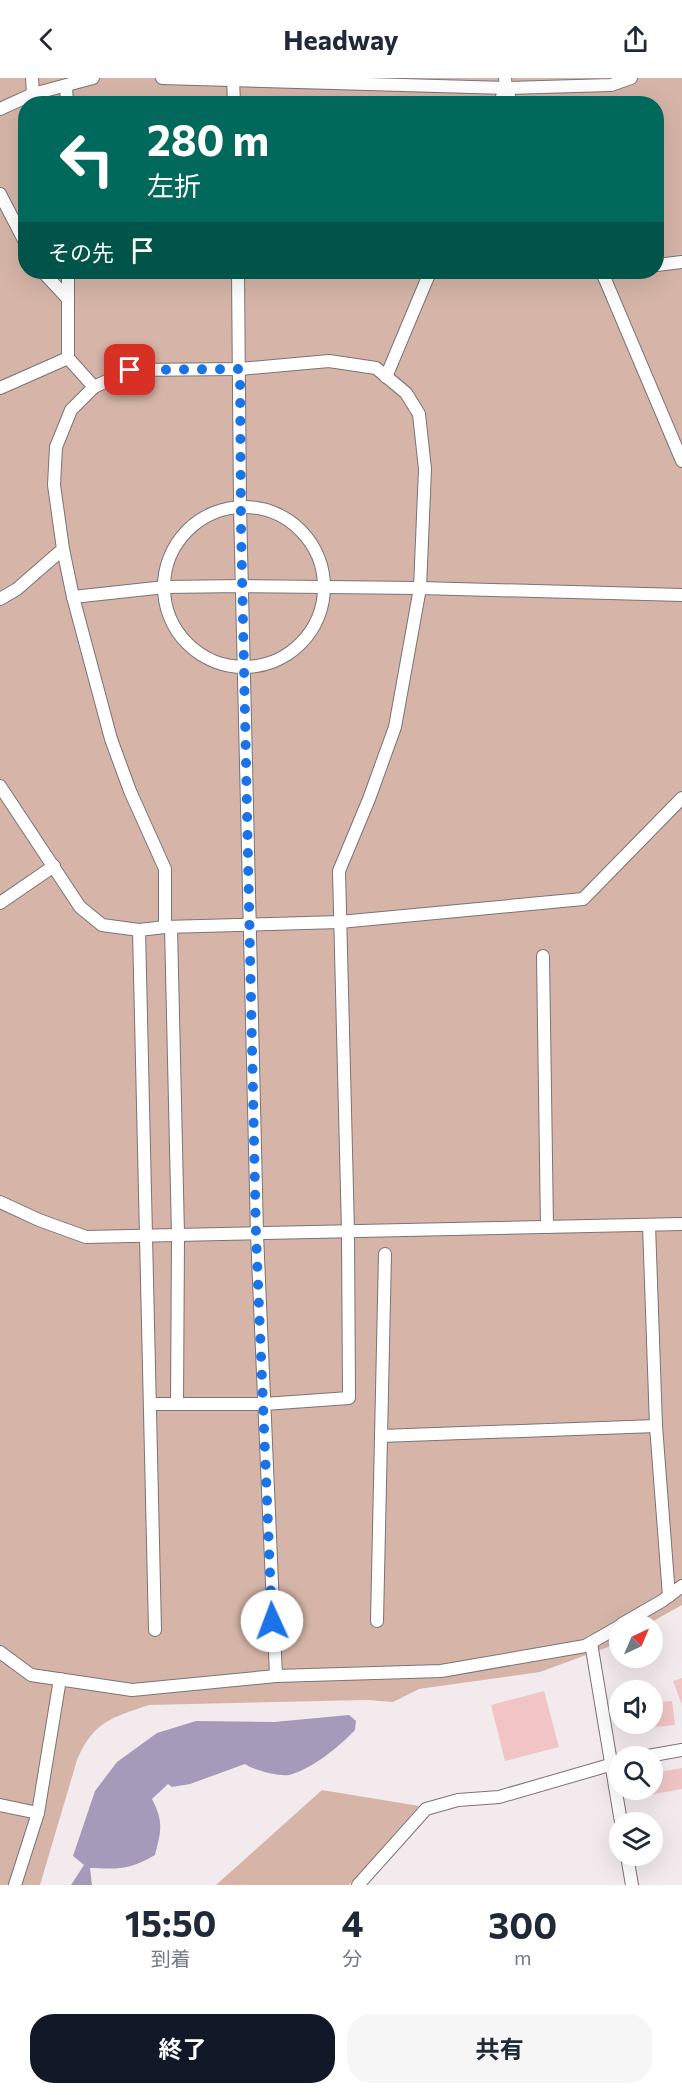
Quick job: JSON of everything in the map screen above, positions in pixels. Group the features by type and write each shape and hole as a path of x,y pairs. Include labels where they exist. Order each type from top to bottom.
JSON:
{"lane":[{"path":"32,78 33,94"},
{"path":"29,96 93,78"},
{"path":"162,78 611,85 631,78"},
{"path":"233,80 234,96"},
{"path":"66,86 67,96"},
{"path":"0,110 18,101"},
{"path":"0,194 18,229"},
{"path":"664,264 682,262"},
{"path":"50,279 68,298"},
{"path":"68,279 68,358 94,387"},
{"path":"238,279 240,507 256,1234 276,1676"},
{"path":"386,377 427,279"},
{"path":"605,279 682,461"},
{"path":"0,388 68,358"},
{"path":"150,1404 177,1404 264,1404 349,1398 348,1231 339,871 369,799 395,727 420,588 425,469 419,414 406,393 376,368 329,361 240,369 130,370 94,387 71,410 56,447 54,484 63,549 73,597 111,740 130,791 165,868 178,1235 177,1404"},
{"path":"240,507 272,511 296,525 313,545 323,568 324,586 325,594 319,620 305,641 285,658 261,667 236,668 211,661 189,646 172,624 164,598 165,570 175,544 193,524 218,511 240,507"},
{"path":"0,599 17,589 63,549"},
{"path":"73,597 165,587 242,586 682,595"},
{"path":"0,786 80,907 102,925 139,930 168,927 340,922 583,899 682,798"},
{"path":"0,903 54,866"},
{"path":"139,930 155,1630"},
{"path":"543,956 547,1227"},
{"path":"0,1202 39,1220 87,1237 682,1224"},
{"path":"649,1225 656,1426 669,1596"},
{"path":"377,1622 385,1254"},
{"path":"381,1436 656,1426"},
{"path":"639,1614 682,1586"},
{"path":"0,1652 31,1675 132,1689 276,1676 441,1671 585,1646 609,1632"},
{"path":"591,1643 612,1746"},
{"path":"15,1885 38,1814 60,1679"},
{"path":"663,1753 682,1750"},
{"path":"358,1885 426,1809 458,1800 500,1797 609,1765"},
{"path":"0,1805 38,1814"},
{"path":"629,1866 632,1885"}],"shaded area":[{"path":"0,78 682,78 682,1605 663,1616 609,1614 609,1646 540,1672 419,1689 393,1702 367,1700 149,1705 114,1718 97,1729 83,1747 77,1760 40,1885 0,1885"},
{"path":"349,1715 356,1721 355,1730 325,1757 298,1772 279,1775 260,1771 245,1764 190,1784 172,1787 168,1784 152,1799 160,1820 155,1855 124,1868 90,1868 92,1885 71,1885 84,1865 73,1856 95,1791 117,1762 157,1733 196,1721 274,1722"},
{"path":"322,1790 419,1806 349,1885 216,1885"}],"building":[{"path":"682,1678 682,1705 673,1681"},
{"path":"544,1691 559,1747 505,1761 491,1705"},
{"path":"672,1701 675,1725 663,1726 663,1702"},
{"path":"682,1768 682,1789 663,1792 663,1771"}],"route":[{"path":"130,370 240,369 241,527 256,1234 262,1334 272,1621"}]}
